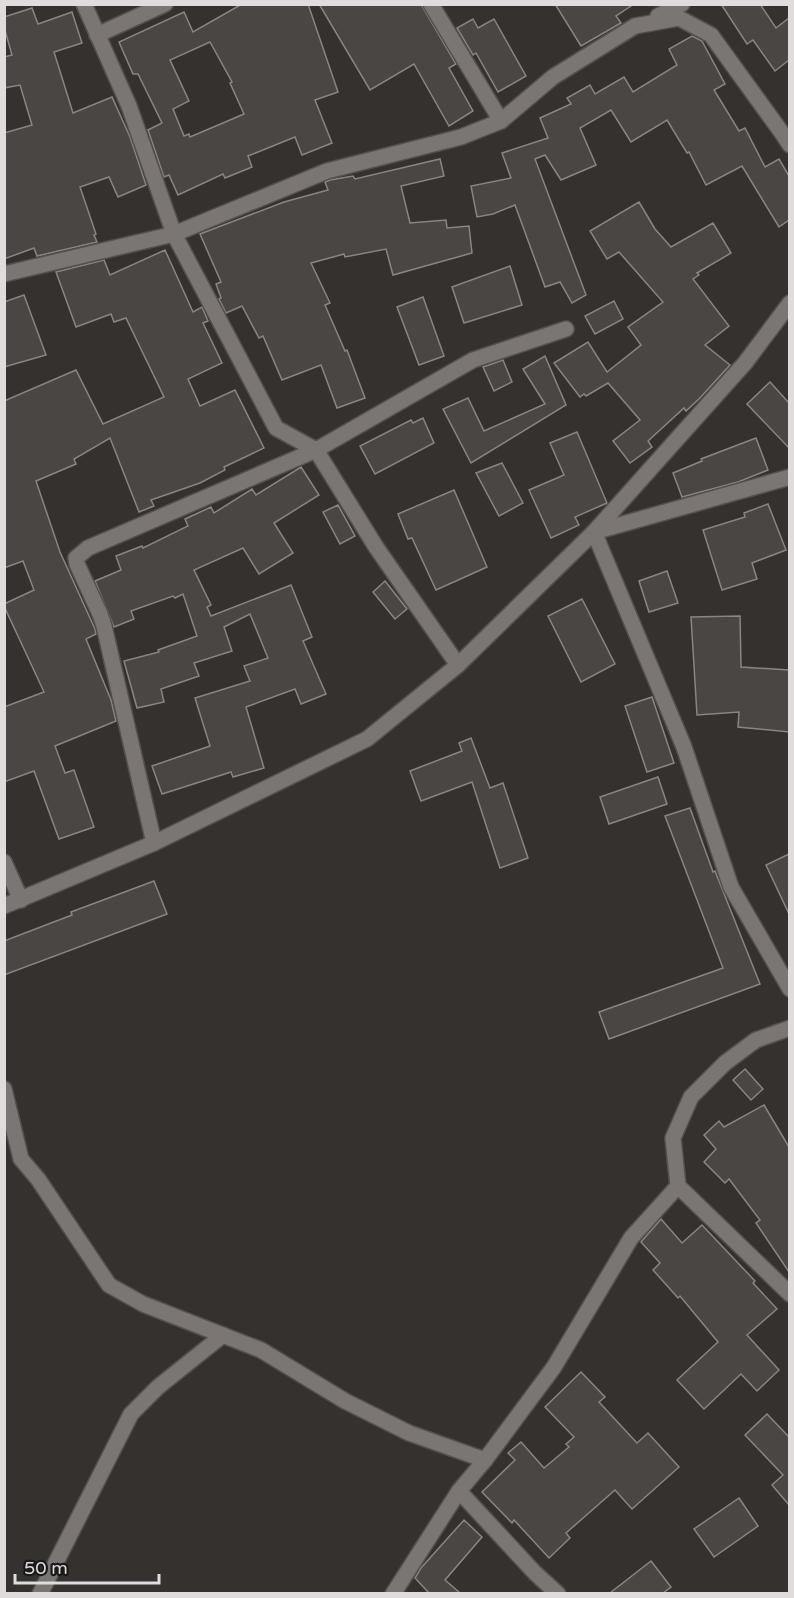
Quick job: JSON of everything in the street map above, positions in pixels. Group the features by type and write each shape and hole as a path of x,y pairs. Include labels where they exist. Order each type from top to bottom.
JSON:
{"street":[{"path":"84,4 129,106 174,234 276,428 316,450 376,547 458,665"},
{"path":"97,35 165,4"},
{"path":"431,4 501,120"},
{"path":"4,274 174,234 327,171 461,137 501,120 553,77 635,26 682,4"},
{"path":"635,26 679,18 711,35 789,145"},
{"path":"4,906 154,843 367,739 458,665 594,532 745,363 789,303"},
{"path":"154,843 104,626 76,564 76,558 88,548 316,450 473,360 566,329"},
{"path":"594,532 789,477"},
{"path":"594,532 684,747 731,886 789,989"},
{"path":"4,862 21,900"},
{"path":"789,1028 756,1040 725,1063 691,1096 673,1138 678,1186 789,1294"},
{"path":"4,1089 21,1159 38,1179 109,1286 143,1304 261,1350 345,1401 409,1433 485,1460"},
{"path":"393,1593 459,1491 485,1460 554,1366 631,1238 678,1186"},
{"path":"40,1593 131,1414 158,1388 223,1335"},
{"path":"459,1491 535,1573 558,1593"}],"building":[{"path":"242,4 308,4 338,92 315,100 332,143 302,155 295,137 248,156 252,167 225,178 223,174 178,195 169,175 164,177 148,130 162,123 138,74 133,74 119,42 184,12 193,32","holes":["210,42 232,82 230,83 244,114 190,137 189,134 184,136 173,109 189,101 170,60"]},
{"path":"319,4 421,4 456,64 449,68 473,111 449,126 414,64 370,90"},
{"path":"555,4 634,4 616,16 621,23 581,46"},
{"path":"721,4 760,4 776,28 789,18 789,60 775,71 753,40 747,44"},
{"path":"32,8 38,24 72,12 82,43 54,52 73,113 112,97 130,137 146,185 118,197 109,177 80,187 97,242 37,256 34,248 4,259 4,133 32,125 20,85 4,88 4,57 12,55 4,27 4,17"},
{"path":"473,19 478,28 494,19 526,76 498,92 476,53 473,55 457,28"},
{"path":"692,36 702,41 725,84 714,90 739,131 745,128 765,167 779,159 789,176 789,220 779,227 742,166 706,185 689,152 687,153 667,120 631,142 611,110 580,128 596,165 561,180 545,155 535,159 586,295 572,303 560,282 545,287 515,205 493,214 477,217 471,186 511,178 502,153 548,138 540,118 571,104 567,98 590,85 595,94 624,77 633,92 677,65 669,49"},
{"path":"440,159 444,176 401,186 410,223 446,220 447,228 469,226 472,253 393,275 386,249 345,257 344,254 311,263 330,303 325,305 345,351 347,350 365,398 337,408 321,365 282,380 263,336 259,338 242,306 226,313 219,299 221,298 216,284 221,282 200,234 284,202 328,190 325,182 330,180 353,176 355,179"},
{"path":"639,202 655,229 671,247 713,223 731,253 697,273 699,275 693,279 729,326 705,345 730,365 699,399 686,411 684,408 648,441 652,447 630,463 613,441 640,420 608,383 580,397 554,363 588,342 607,372 641,345 628,327 663,302 619,252 607,259 590,231"},
{"path":"165,250 193,312 202,307 208,321 203,323 222,363 188,379 200,406 235,390 264,448 224,467 225,470 200,483 151,500 154,506 139,512 110,438 74,459 76,464 36,481 60,552 95,629 96,634 86,639 111,700 116,721 55,746 65,773 74,770 94,827 59,839 34,771 4,782 4,707 44,692 4,606 34,590 23,561 4,568 4,401 76,370 103,424 164,397 126,318 114,322 111,314 76,327 56,272 104,260 110,275"},
{"path":"510,266 522,305 464,323 452,287"},
{"path":"24,295 46,355 4,367 4,302"},
{"path":"423,297 444,356 419,365 397,307"},
{"path":"614,301 623,319 595,334 585,316"},
{"path":"545,356 566,405 471,463 443,409 468,398 484,431 545,404 523,369"},
{"path":"503,360 512,382 494,391 483,367"},
{"path":"770,382 789,403 789,448 747,404"},
{"path":"423,418 434,443 375,474 360,446 411,420 413,423"},
{"path":"577,432 607,503 575,517 579,525 551,538 529,490 564,475 550,443"},
{"path":"756,438 768,470 738,482 682,497 673,473 702,461 701,459"},
{"path":"502,463 523,503 499,516 476,473"},
{"path":"301,467 319,495 274,523 293,553 259,574 243,548 194,570 211,605 207,607 211,616 291,585 312,637 303,641 326,694 301,704 295,689 246,707 264,768 233,777 231,772 162,794 152,766 210,746 195,698 250,681 244,666 268,658 250,614 224,627 232,651 194,663 199,676 161,689 164,702 137,708 124,661 159,652 158,650 197,636 183,594 131,611 134,619 114,627 95,581 121,570 116,556 142,546 143,548 188,526 185,519 211,507 214,513 252,489 256,495"},
{"path":"454,490 487,567 436,590 412,538 408,539 398,514"},
{"path":"768,504 786,550 752,563 757,579 722,590 703,530 745,517 744,513"},
{"path":"338,505 355,536 340,544 323,512"},
{"path":"667,571 678,603 649,612 639,581"},
{"path":"385,581 407,609 395,619 373,592"},
{"path":"582,599 615,664 581,682 548,616"},
{"path":"740,616 741,667 789,670 789,732 738,727 739,712 697,715 691,617"},
{"path":"652,697 674,763 647,772 625,706"},
{"path":"471,738 490,788 503,783 528,858 500,868 472,782 421,801 410,771 462,751 459,743"},
{"path":"658,777 667,804 609,824 600,797"},
{"path":"690,808 713,872 715,871 760,984 609,1039 599,1012 723,968 665,816"},
{"path":"789,854 789,914 766,865"},
{"path":"154,881 167,914 4,975 4,941 72,915 71,912"},
{"path":"745,1069 763,1089 751,1100 733,1080"},
{"path":"764,1105 789,1147 789,1272 756,1223 760,1220 729,1179 725,1183 704,1162 716,1149 704,1135 719,1121 724,1127"},
{"path":"661,1219 682,1243 702,1225 755,1281 753,1283 777,1309 747,1335 779,1370 757,1391 741,1374 704,1409 677,1380 718,1342 680,1296 678,1298 653,1270 660,1263 641,1242"},
{"path":"581,1372 605,1397 599,1402 637,1443 648,1433 679,1467 632,1509 615,1490 566,1533 570,1538 549,1558 514,1520 512,1523 482,1492 515,1460 508,1453 521,1442 544,1468 569,1447 566,1444 574,1437 545,1407"},
{"path":"767,1414 789,1437 789,1505 772,1485 783,1475 745,1435"},
{"path":"739,1498 758,1526 714,1557 694,1529"},
{"path":"464,1520 482,1537 445,1580 460,1593 429,1593 415,1578 421,1568"},
{"path":"651,1561 671,1587 663,1593 610,1593"}]}
